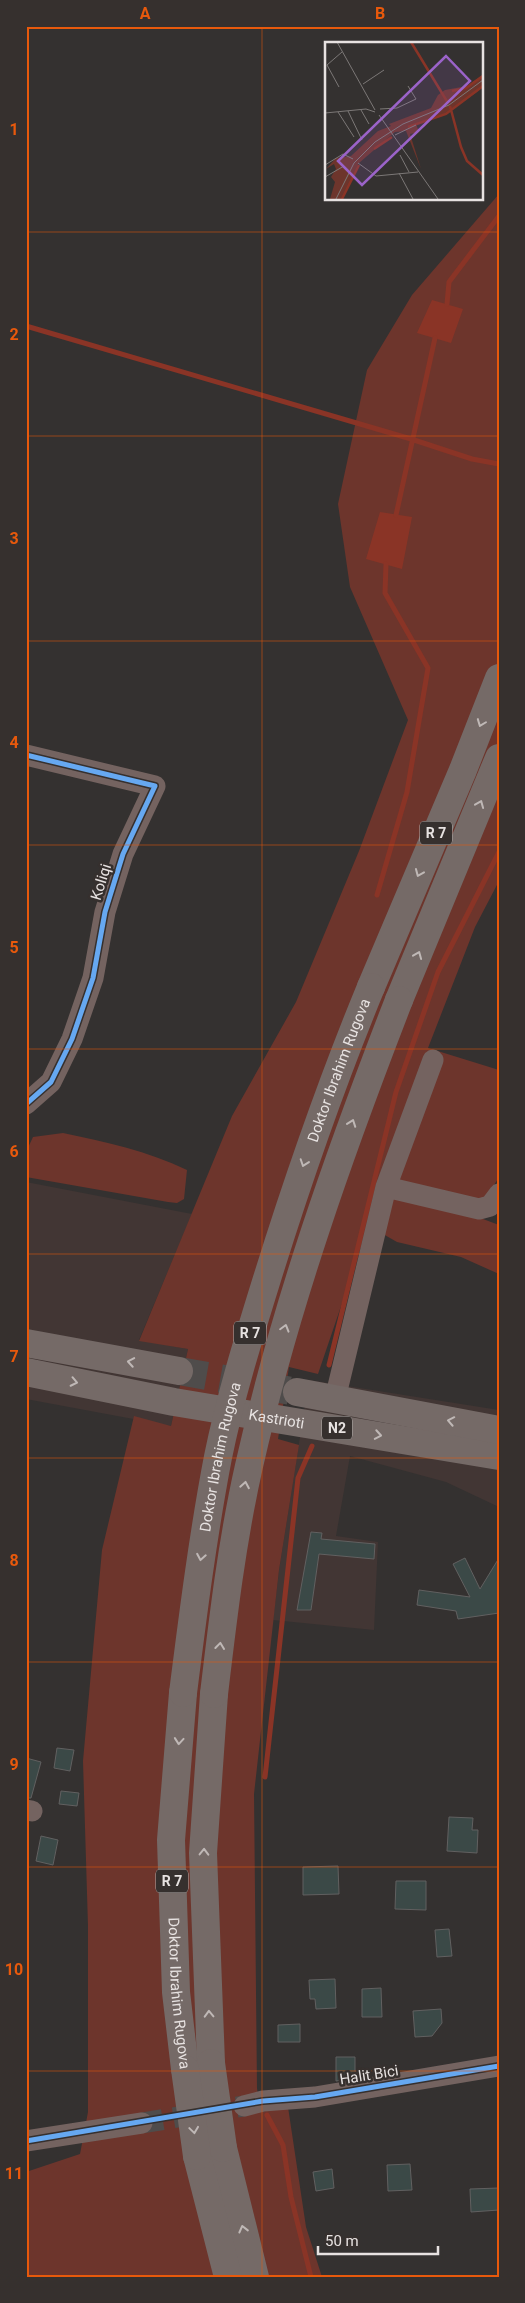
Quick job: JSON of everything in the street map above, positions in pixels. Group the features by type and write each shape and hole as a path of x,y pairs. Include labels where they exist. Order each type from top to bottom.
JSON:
{"highway":[{"name":"Doktor Ibrahim Rugova","path":"255,2277 223,2148 176,1992 171,1840 183,1693 197,1580 219,1456 245,1350 294,1190 335,1075 463,770 499,678"},
{"name":"Doktor Ibrahim Rugova","path":"228,2277 197,2156 203,1853 214,1694 227,1582 248,1468 269,1380 326,1192 399,1000 499,758"},
{"path":"26,1343 179,1371"},
{"name":"Kastrioti","path":"26,1372 174,1402 499,1456"},
{"name":"Kastrioti","path":"297,1392 499,1430"}],"street":[{"name":"Koliqi","path":"26,755 155,786 123,854 105,912 93,978 72,1039 51,1082 26,1104"},
{"path":"335,1399 386,1186 433,1060"},
{"path":"386,1186 479,1209 490,1206 499,1194"},
{"name":"Halit Bici","path":"244,2106 263,2101 315,2097 499,2066"},
{"path":"26,2141 142,2124"}],"shaded area":[{"path":"499,194 499,881 475,927 428,1048 499,1070 499,1177 475,1216 499,1225 499,1274 461,1257 397,1242 383,1234 394,1150 318,1374 289,1367 278,1439 299,1445 279,1570 254,1794 257,2088 260,2112 288,2107 306,2227 322,2277 26,2277 26,2172 80,2154 88,2112 88,1926 83,1761 102,1550 134,1416 171,1426 188,1349 139,1341 232,1116 296,1002 359,851 408,720 350,587 338,504 367,370 412,295"},
{"path":"432,300 463,309 451,343 417,333"},
{"path":"380,512 412,517 402,569 366,559"},
{"path":"63,1133 157,1157 187,1170 184,1199 177,1203 168,1202 26,1177 26,1152 33,1137"},
{"path":"26,1182 192,1214 139,1340 188,1349 171,1426 26,1399"},
{"path":"309,1380 499,1410 499,1507 446,1482 350,1456 336,1536 378,1542 374,1630 273,1620"}],"building":[{"path":"311,1532 322,1533 321,1539 375,1544 374,1559 319,1554 311,1610 297,1610"},
{"path":"465,1558 480,1589 499,1558 499,1613 458,1619 456,1611 417,1605 419,1590 470,1597 453,1564"},
{"path":"57,1748 74,1750 70,1771 54,1768"},
{"path":"26,1758 41,1762 31,1798 26,1798"},
{"path":"61,1791 79,1793 77,1806 59,1804"},
{"path":"449,1817 473,1818 472,1830 478,1830 477,1853 447,1851"},
{"path":"41,1836 58,1840 53,1865 36,1861"},
{"path":"338,1866 339,1894 303,1895 303,1867"},
{"path":"396,1881 426,1881 426,1910 395,1909"},
{"path":"449,1929 452,1956 437,1957 435,1930"},
{"path":"335,1979 336,2008 316,2009 315,1999 310,1999 309,1980"},
{"path":"381,1988 382,2017 362,2017 362,1989"},
{"path":"441,2009 442,2023 432,2036 415,2037 413,2011"},
{"path":"300,2024 300,2042 278,2042 278,2025"},
{"path":"336,2057 355,2057 355,2078 336,2081"},
{"path":"410,2164 412,2190 388,2191 387,2165"},
{"path":"332,2169 334,2188 316,2191 313,2172"},
{"path":"499,2188 499,2210 471,2212 470,2189"}],"waterway":[{"path":"447,304 449,282 499,216"},
{"path":"26,326 411,439 472,459 499,464"},
{"path":"396,515 435,338"},
{"path":"377,895 407,792 428,668 385,593 386,564"},
{"path":"329,1365 396,1092 438,972 499,852"},
{"path":"265,1777 298,1478 312,1446"},
{"path":"267,2115 283,2145 291,2197 311,2277"}],"tunnel":[{"path":"179,1371 297,1392"},
{"path":"142,2123 244,2106"}],"cycle path":[{"path":"26,755 155,786 123,854 105,912 93,978 72,1039 51,1082 26,1104"},
{"path":"26,2141 263,2101 315,2097 499,2066"}]}
